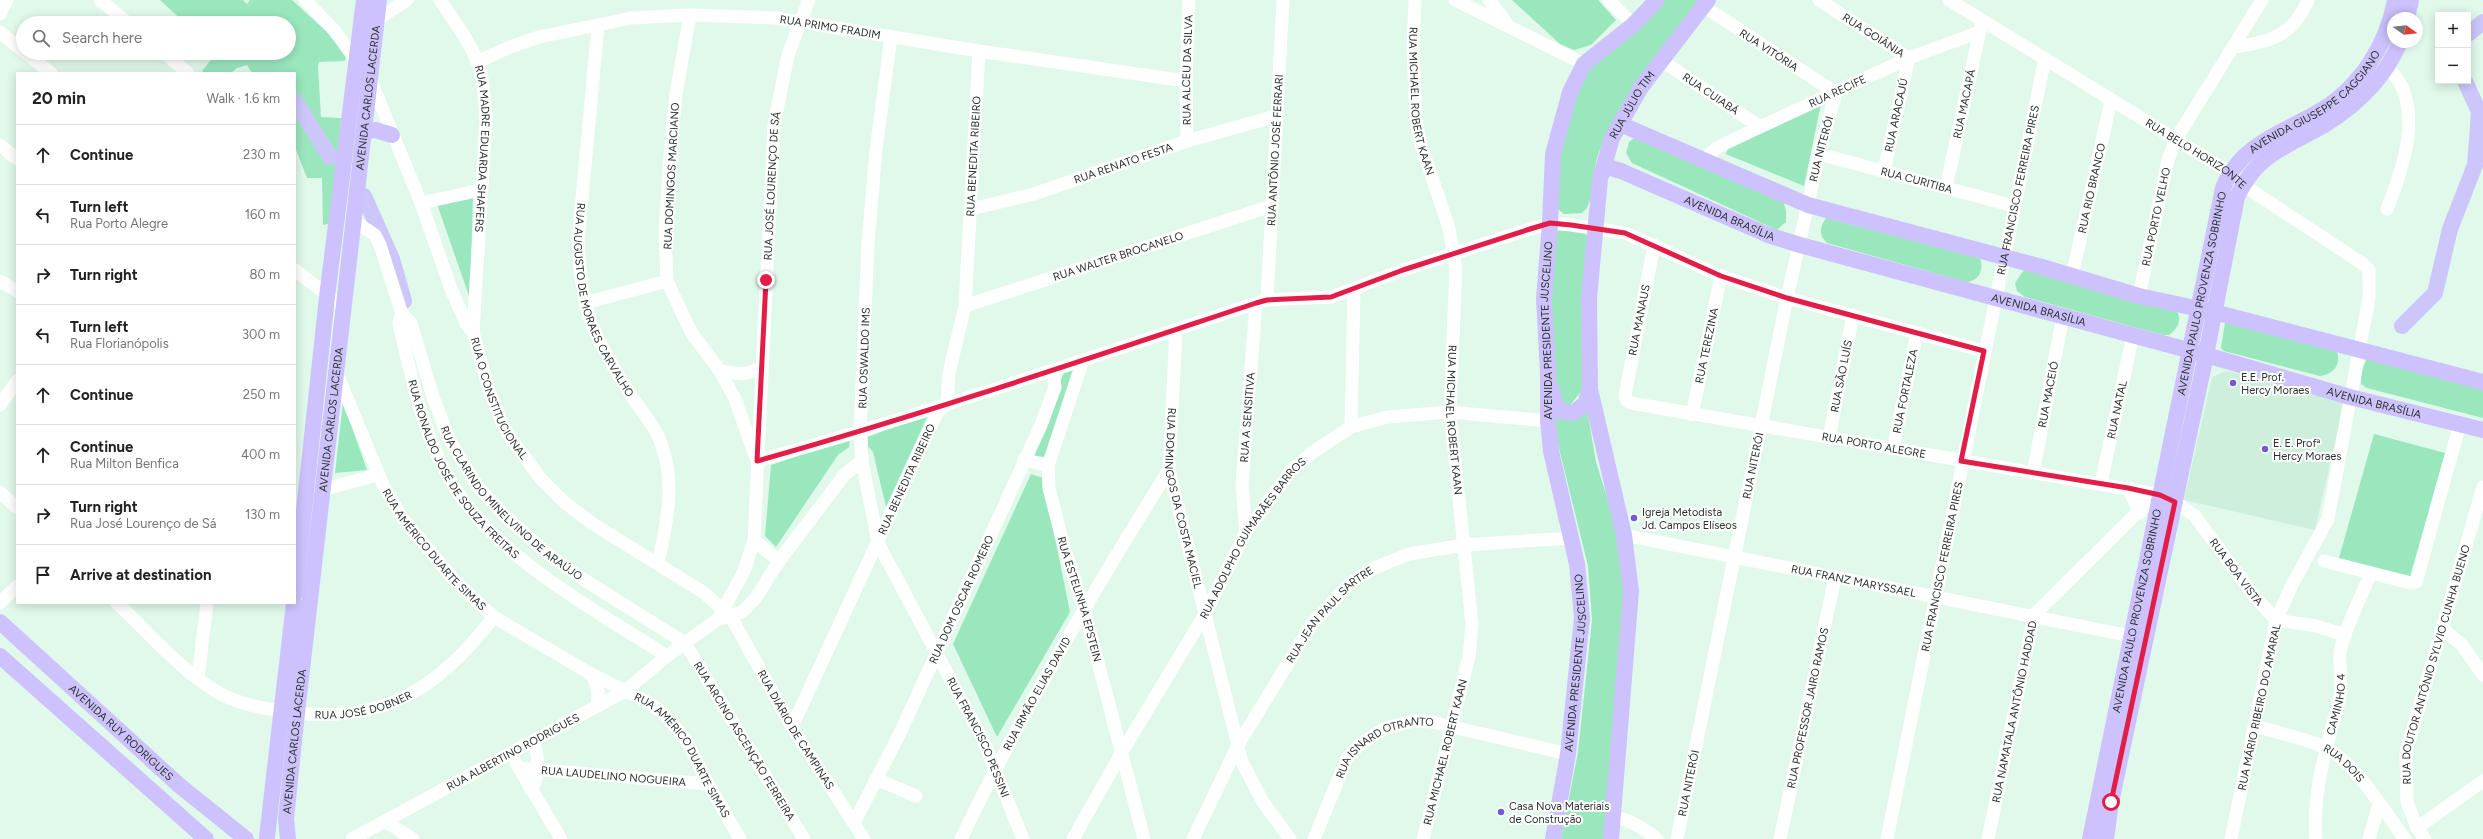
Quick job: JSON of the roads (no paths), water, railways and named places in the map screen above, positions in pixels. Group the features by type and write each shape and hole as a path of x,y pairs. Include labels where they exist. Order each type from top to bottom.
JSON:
{"main road":[{"name":"AVENIDA CARLOS LACERDA","path":"296,584 327,296 364,0"},
{"name":"AVENIDA CARLOS LACERDA","path":"271,838 322,490 337,374 353,220 371,81 379,0"},
{"name":"AVENIDA PRESIDENTE JUSCELINO","path":"1552,839 1568,754 1582,618 1581,590 1551,451 1548,421 1548,372 1544,299 1549,244 1553,154 1570,92 1584,64 1633,25 1657,0"},
{"name":"AVENIDA GIUSEPPE CAGGIANO","path":"2243,185 2268,156 2325,124 2364,96 2380,62 2395,0"},
{"path":"2408,12 2411,0"},
{"name":"RUA JÚLIO TIM","path":"1596,228 1604,166 1620,124 1641,87 1705,3"},
{"name":"AVENIDA GIUSEPPE CAGGIANO","path":"2229,172 2253,149 2274,133 2302,121 2336,101 2394,48"},
{"path":"1620,124 1702,161 1808,205 2004,257 2139,296 2206,310 2483,382"},
{"path":"364,132 375,130 392,134"},
{"name":"AVENIDA BRASÍLIA","path":"1604,166 1621,171 1768,235 1800,245 2206,355 2350,397 2483,430"},
{"name":"AVENIDA PAULO PROVENZA SOBRINHO","path":"2106,839 2111,802 2206,355 2206,310 2223,188 2229,172"},
{"name":"AVENIDA PAULO PROVENZA SOBRINHO","path":"2090,839 2158,495 2190,351 2206,310 2237,197 2243,185"},
{"path":"1596,228 1589,299 1590,389 1624,535 1631,611 1611,839"},
{"path":"1548,372 1556,405 1561,411 1573,413 1580,410 1585,404 1590,389"},
{"name":"AVENIDA CARLOS LACERDA","path":"288,839 286,819 294,604"},
{"name":"AVENIDA RUY RODRIGUES","path":"0,622 180,786 246,839"},
{"name":"AVENIDA RUY RODRIGUES","path":"0,656 203,838"},
{"path":"250,839 271,838"}],"street":[{"path":"0,14 7,0"},
{"path":"100,0 119,16"},
{"name":"RUA O CONSTITUCIONAL","path":"305,0 334,30 371,81 421,203 451,288 467,325 473,332 489,390 502,423 530,466 573,509 593,524 703,592 724,615"},
{"path":"376,20 407,0"},
{"name":"RUA MADRE EDUARDA SHAFERS","path":"440,0 464,36 478,62 484,89 486,121 473,332"},
{"name":"RUA JOSÉ LOURENÇO DE SÁ","path":"724,615 747,563 754,540 761,369 774,125 780,87 799,22 809,0"},
{"name":"RUA ALCEU DA SILVA","path":"1187,141 1186,80 1189,0"},
{"name":"RUA ANTÔNIO JOSÉ FERRARI","path":"1261,302 1271,206 1283,0"},
{"name":"RUA MICHAEL ROBERT KAAN","path":"1416,0 1413,47 1416,120 1421,145 1449,228 1454,254 1456,290 1450,412 1472,625 1469,657 1424,839"},
{"path":"1458,0 1584,64"},
{"path":"1489,0 1508,25"},
{"path":"1610,0 1633,25"},
{"name":"RUA GOIÂNIA","path":"1819,0 1909,58"},
{"name":"RUA BELO HORIZONTE","path":"1949,0 1981,26 2045,58 2229,172 2243,185 2363,264 2369,270 2369,298 2360,350"},
{"name":"RUA PORTO VELHO","path":"2139,296 2168,160 2176,139 2262,0"},
{"path":"2233,47 2260,44 2274,39 2288,29 2297,19 2308,0"},
{"name":"RUA VITÓRIA","path":"1705,3 1836,93"},
{"name":"RUA PRIMO FRADIM","path":"478,62 510,47 539,37 598,26 630,18 690,15 775,18 979,51 1186,80"},
{"name":"RUA DOMINGOS MARCIANO","path":"690,15 676,94 670,155 666,232 667,281 691,332 720,371 735,399 757,461"},
{"name":"RUA AUGUSTO DE MORAES CARVALHO","path":"598,26 578,241 585,302 595,331 627,390 662,446 668,470 668,511 658,564"},
{"name":"RUA RECIFE","path":"1702,161 1718,147 1981,26"},
{"name":"RUA MACAPÁ","path":"1946,187 1981,26"},
{"path":"0,32 16,45"},
{"name":"RUA OSWALDO IMS","path":"862,461 860,432 868,243 876,150 891,37"},
{"name":"RUA BENEDITA RIBEIRO","path":"792,726 937,414 947,403 950,373 965,306 979,51"},
{"name":"RUA ARACAJÚ","path":"1884,171 1909,58"},
{"name":"RUA FRANCISCO FERREIRA PIRES","path":"1887,839 1936,596 1961,461 2045,58"},
{"path":"35,60 50,72"},
{"path":"172,60 187,72"},
{"name":"RUA CUIABÁ","path":"1661,60 1760,127"},
{"path":"2380,62 2398,77 2406,95 2408,115 2403,168 2387,209"},
{"name":"RUA NITERÓI","path":"1677,839 1762,427 1787,298 1819,154 1836,93"},
{"name":"RUA RIO BRANCO","path":"2072,276 2111,100"},
{"name":"RUA RENATO FESTA","path":"971,209 1034,194 1187,141 1276,116"},
{"path":"0,145 16,158"},
{"name":"RUA CURITIBA","path":"1819,154 2014,206"},
{"path":"421,203 481,190"},
{"name":"RUA WALTER BROCANELO","path":"965,306 1271,206"},
{"name":"RUA RONALDO JOSÉ DE SOUZA FREITAS","path":"353,220 375,235 380,245 402,314 399,323 417,404 438,457 455,488 481,522 540,572 574,597 667,656"},
{"path":"757,461 860,432 947,403 1053,371 1261,302 1331,297 1403,270 1550,223 1625,233 1721,276 1787,298 1984,351"},
{"path":"1530,229 1544,236 1549,244"},
{"name":"RUA MANAUS","path":"1625,395 1654,245"},
{"path":"296,271 344,308"},
{"name":"RUA TEREZINA","path":"1692,415 1721,276"},
{"path":"0,281 16,290"},
{"path":"585,302 667,281"},
{"path":"1351,427 1354,289"},
{"name":"RUA A SENSITIVA","path":"1246,532 1242,484 1261,302"},
{"name":"RUA CLARINDO MINELVINO DE ARAÚJO","path":"402,314 411,323 433,397 449,439 467,471 486,497 548,554 586,581 685,643"},
{"name":"RUA SÃO LUÍS","path":"1829,438 1853,315"},
{"name":"RUA MACEIÓ","path":"2033,473 2063,316"},
{"name":"RUA DOMINGOS DA COSTA MACIEL","path":"1176,330 1170,470 1205,614 1246,772 1263,802 1290,839"},
{"name":"RUA FORTALEZA","path":"1893,449 1917,333"},
{"name":"RUA NATAL","path":"2101,483 2133,335"},
{"name":"RUA MÁRIO RIBEIRO DO AMARAL","path":"2231,839 2256,726 2276,620 2293,583 2328,519 2360,350"},
{"name":"RUA ESTELINHA EPSTEIN","path":"1083,360 1048,466 1049,488 1122,752 1144,839"},
{"path":"720,371 742,374 761,369"},
{"name":"RUA DOM OSCAR ROMERO","path":"854,823 876,779 1041,425 1055,387 1053,371"},
{"name":"RUA AMÉRICO DUARTE SIMAS","path":"337,374 377,475 403,518 454,580 494,617 591,674 648,702 673,724 687,741 708,784 740,839"},
{"path":"0,405 11,388"},
{"name":"RUA PORTO ALEGRE","path":"1625,395 1627,401 1631,403 1692,415 2033,473 2101,483 2158,495"},
{"name":"RUA ADOLPHO GUIMARÃES BARROS","path":"1073,839 1122,752 1205,614 1246,532 1291,471 1312,452 1351,427 1387,417 1450,412 1548,421"},
{"path":"2324,561 2411,583 2417,580 2460,424"},
{"path":"1024,459 1048,466"},
{"path":"667,656 724,615 742,612 755,599 779,561 845,474 862,461"},
{"name":"RUA FRANCISCO PESSINI","path":"862,461 878,543 935,653 984,742 996,767 1023,839"},
{"name":"RUA IRMÃO ELIAS DAVID","path":"961,839 996,767 1126,540 1170,470"},
{"path":"306,488 322,490 377,475"},
{"name":"RUA DOUTOR ANTÔNIO SYLVIO CUNHA BUENO","path":"2425,839 2417,833 2406,802 2406,752 2442,628 2479,519 2483,487"},
{"path":"2128,488 2140,513"},
{"path":"0,492 16,507"},
{"name":"RUA BOA VISTA","path":"2158,495 2175,502 2194,515 2255,597 2276,620"},
{"name":"RUA NAMATALA ANTÔNIO HADDAD","path":"1988,839 2034,616 2158,495"},
{"name":"RUA FRANZ MARYSSAEL","path":"1624,535 2131,636"},
{"name":"RUA JEAN PAUL SARTRE","path":"1193,839 1238,745 1312,624 1349,584 1372,569 1409,554 1464,545 1571,538"},
{"path":"754,540 779,561"},
{"name":"CAMINHO 4","path":"2316,839 2314,821 2318,783 2325,747 2339,700 2342,680 2339,654 2345,635 2372,573"},
{"name":"RUA PROFESSOR JAIRO RAMOS","path":"1780,839 1835,577"},
{"path":"0,603 16,587"},
{"name":"RUA JOSÉ DOBNER","path":"118,604 198,678 220,694 252,706 289,712 330,715 357,713 407,697 429,684 449,668 472,645 494,617"},
{"path":"198,678 207,604"},
{"name":"RUA DIÁRIO DE CAMPINAS","path":"724,615 864,839"},
{"path":"2276,620 2316,626 2345,635"},
{"path":"2442,628 2463,646 2483,675"},
{"name":"RUA ARCINO ASCENÇÃO FERREIRA","path":"685,643 804,839"},
{"name":"RUA ALBERTINO RODRIGUES","path":"352,839 625,691 667,656"},
{"path":"591,674 598,689 597,706"},
{"name":"RUA ISNARD OTRANTO","path":"1314,839 1347,758 1359,745 1385,728 1400,723 1426,722 1451,725 1568,754"},
{"name":"RUA DOIS","path":"2256,726 2325,747 2349,767 2405,839"},
{"path":"531,790 536,782 538,769 538,755 533,741"},
{"path":"510,753 561,839"},
{"name":"RUA LAUDELINO NOGUEIRA","path":"519,768 708,784"},
{"path":"876,779 916,796"},
{"path":"2417,833 2483,781"},
{"path":"2369,839 2379,804"},
{"path":"1613,817 1626,819 1638,825 1657,839"},
{"path":"385,821 412,839"}],"waterway":[{"path":"2471,32 2483,22"},
{"path":"2402,326 2435,293 2450,229 2475,165 2479,112 2466,84"},
{"path":"296,103 330,157"},
{"path":"364,196 392,259 404,301"}],"place":[{"name":"E.E. Prof. Hercy Moraes","path":"2233,383"},
{"name":"E. E. Profª Hercy Moraes","path":"2265,449"},
{"name":"Igreja Metodista Jd. Campos Elíseos","path":"1634,518"},
{"name":"Casa Nova Materiais de Construção","path":"1501,812"}]}
